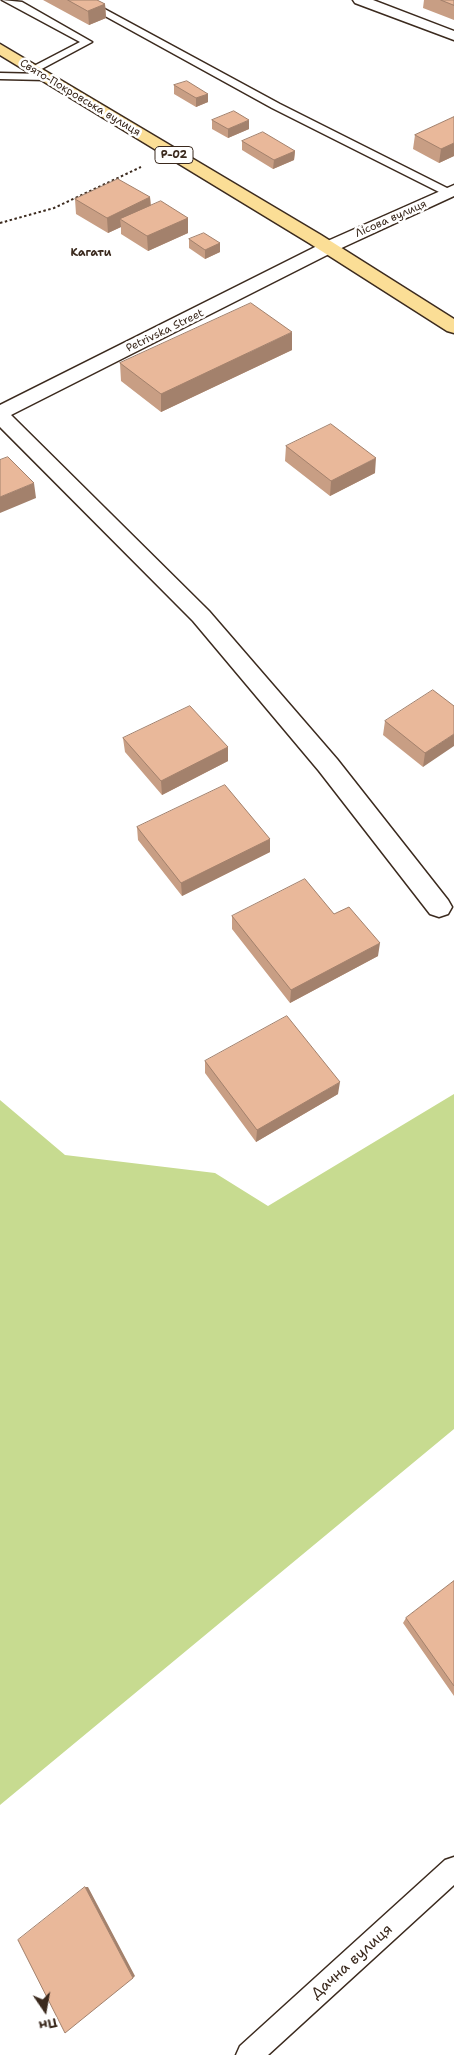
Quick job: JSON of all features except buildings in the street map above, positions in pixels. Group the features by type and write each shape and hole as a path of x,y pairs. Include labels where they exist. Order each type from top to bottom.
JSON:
{"main road":[{"name":"Свято-Покровська вулиця","path":"0,49 322,243"},
{"name":"Р-02","path":"322,243 454,327"}],"street":[{"path":"360,0 454,36"},
{"name":"Лісова вулиця","path":"322,243 452,192"},
{"name":"Petrivska Street","path":"0,414 322,243"},
{"path":"0,414 202,616 328,765 439,907"}],"lane":[{"path":"0,76 39,73 87,42 19,4 7,0"},
{"path":"80,0 276,106 452,192"},
{"name":"Дачна вулиця","path":"249,2055 454,1869"}],"path":[{"path":"0,223 54,208 148,163"}],"green space":[{"path":"454,1094 454,1429 0,1805 0,1100 65,1155 215,1173 268,1206"}],"district":[{"name":"Кагати","path":"91,253"}]}
